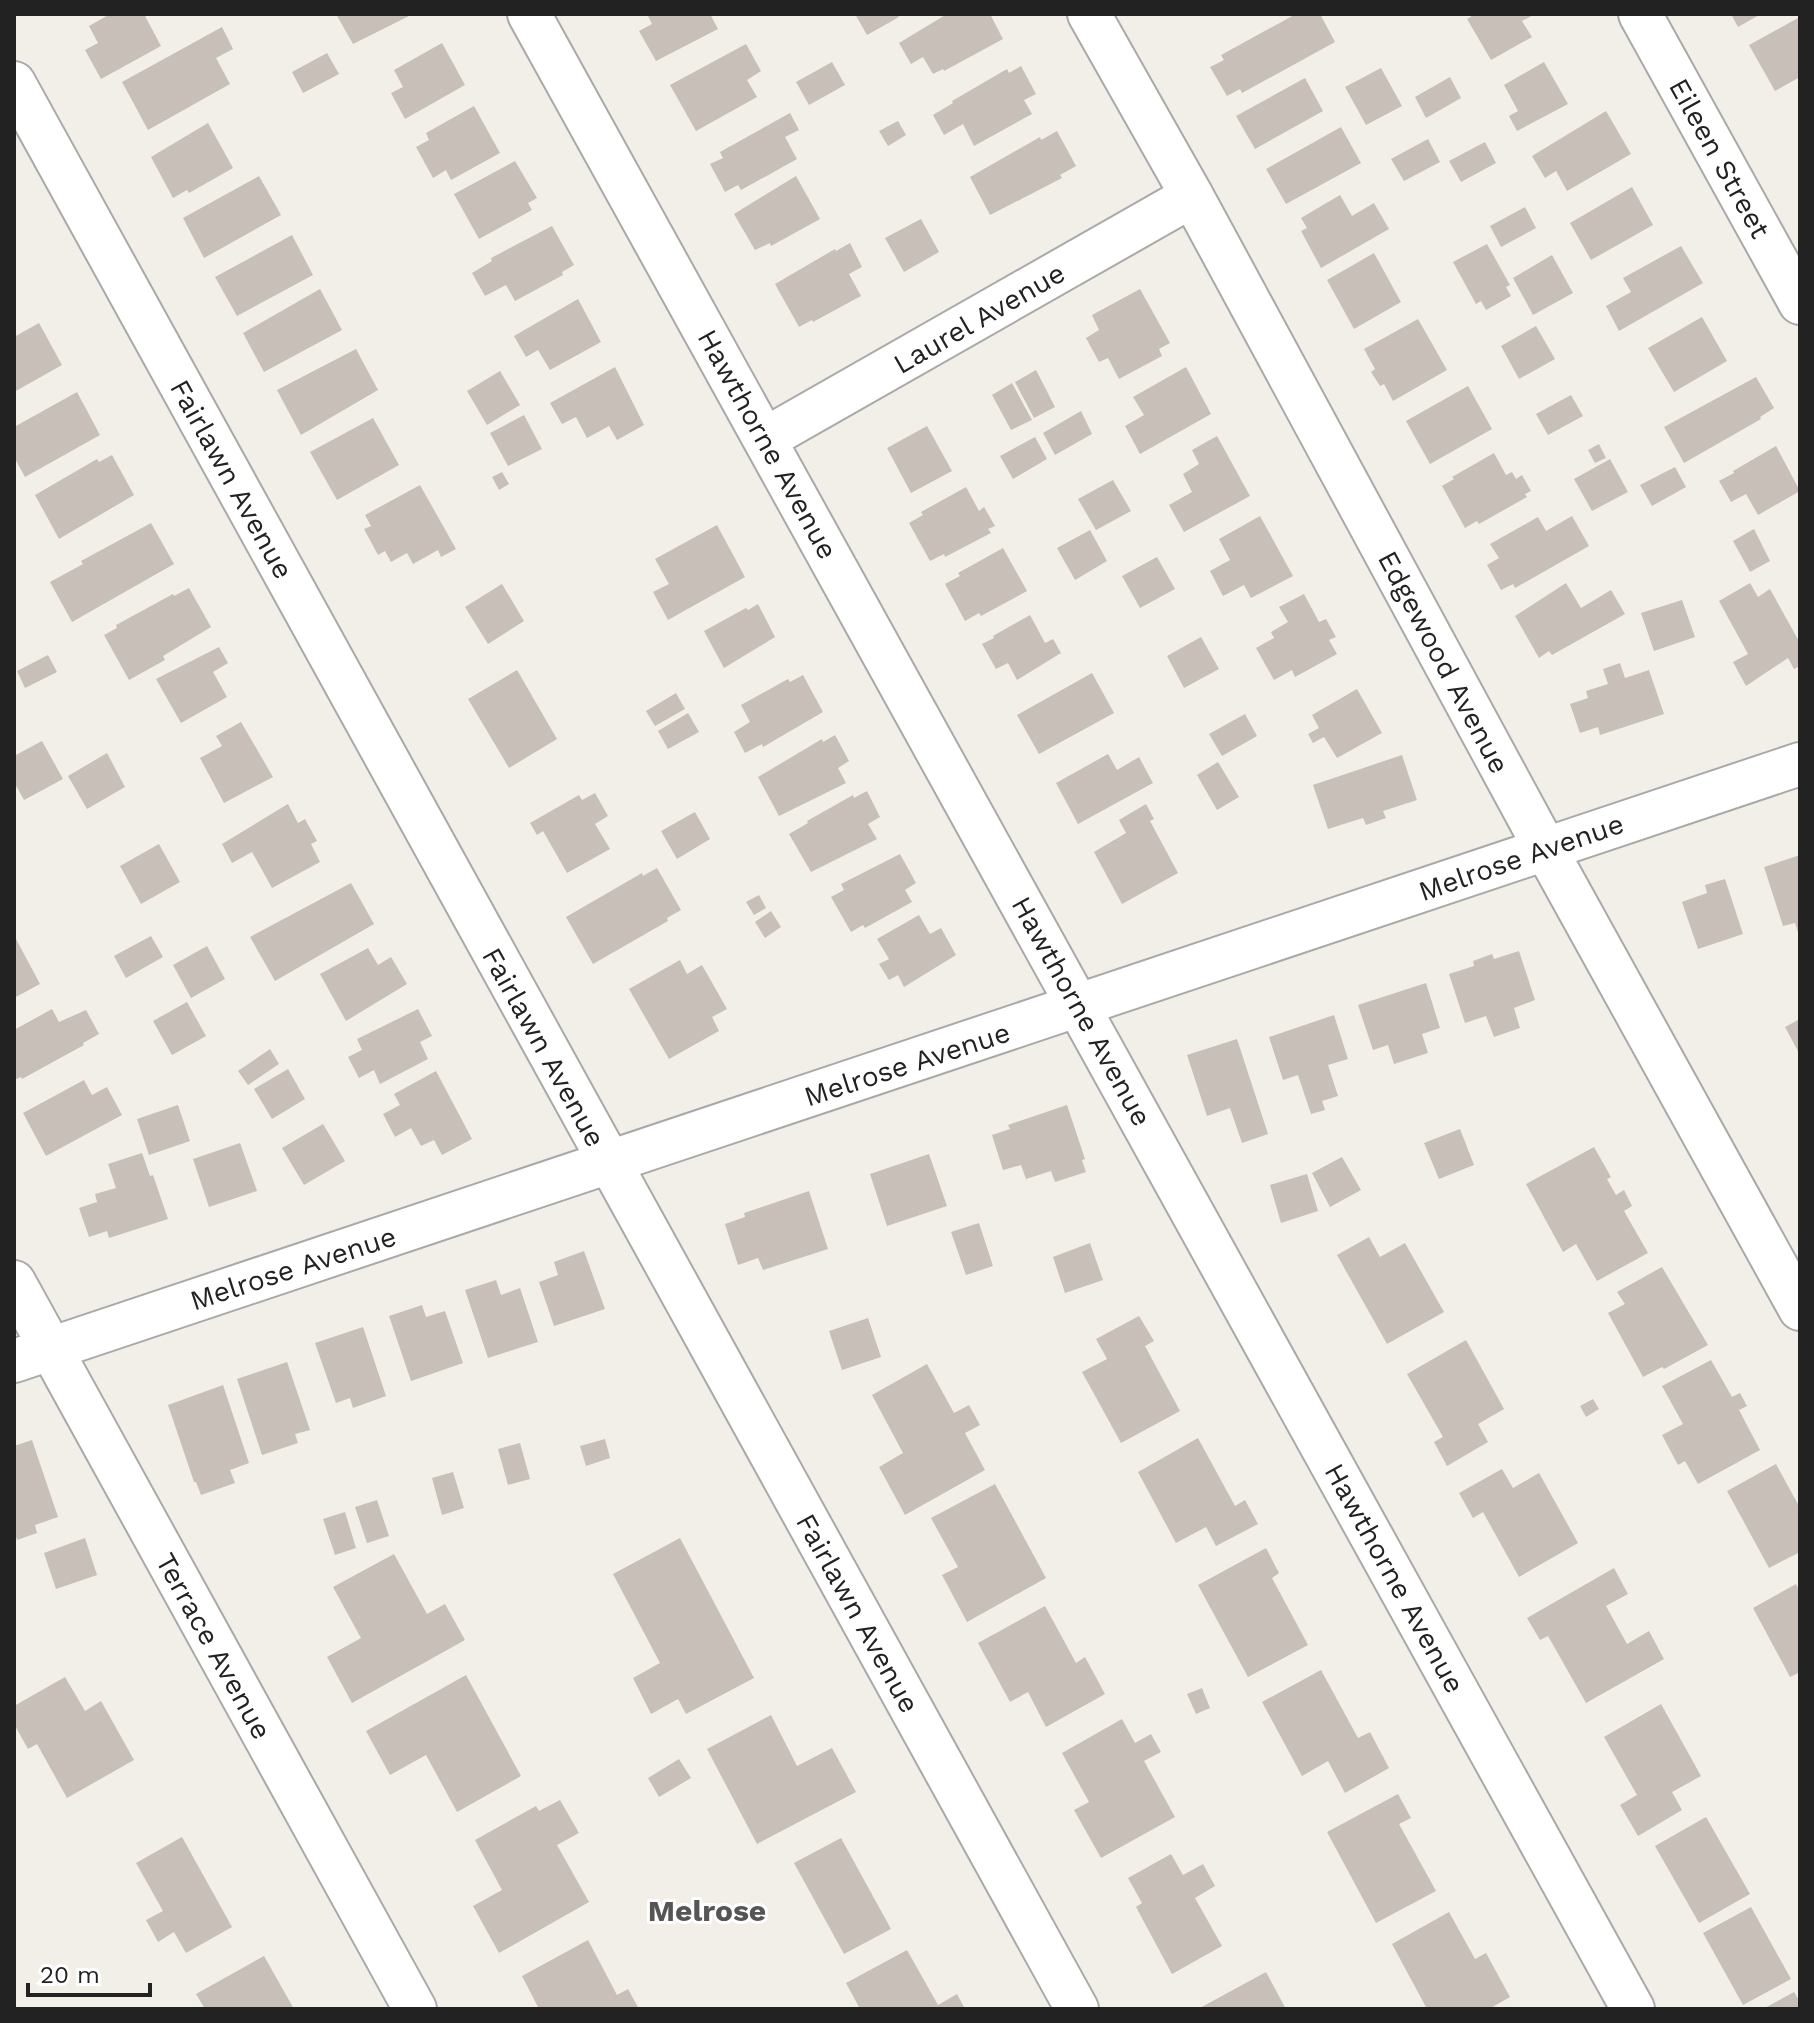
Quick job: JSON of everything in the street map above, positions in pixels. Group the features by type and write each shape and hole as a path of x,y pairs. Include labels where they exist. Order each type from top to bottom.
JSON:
{"street":[{"name":"Hawthorne Avenue","path":"529,14 1633,2009"},
{"name":"Edgewood Avenue","path":"1089,14 1192,196 1545,848 1800,1309"},
{"name":"Eileen Street","path":"1640,14 1800,303"},
{"name":"Fairlawn Avenue","path":"14,83 1077,2009"},
{"name":"Laurel Avenue","path":"765,439 1192,196"},
{"name":"Melrose Avenue","path":"32,1355 1800,764"},
{"name":"Terrace Avenue","path":"14,1282 32,1355 415,2009"}],"building":[{"path":"110,14 144,14 161,46 101,79 85,50 98,43 89,26"},
{"path":"336,14 413,14 353,44"},
{"path":"647,14 710,14 718,29 656,61 639,31 652,24"},
{"path":"855,14 897,14 899,17 867,35"},
{"path":"947,14 990,14 1003,39 933,74 923,57 911,64 899,43"},
{"path":"1296,14 1320,14 1335,42 1242,93 1240,89 1227,96 1210,67 1224,60 1221,55"},
{"path":"1475,14 1535,14 1522,21 1532,37 1491,60 1467,19"},
{"path":"1731,14 1761,14 1738,27"},
{"path":"1800,17 1800,77 1775,91 1749,45"},
{"path":"222,27 233,49 216,58 230,84 148,130 122,82"},
{"path":"442,43 465,85 405,119 391,93 403,87 394,70"},
{"path":"746,44 761,71 747,80 757,97 696,131 670,85"},
{"path":"327,53 339,74 303,93 292,72"},
{"path":"832,62 845,85 809,105 796,82"},
{"path":"1544,62 1568,104 1517,131 1509,116 1518,111 1504,85"},
{"path":"1021,66 1036,94 1024,100 1032,114 974,146 963,124 944,135 933,115 1007,69 1009,73"},
{"path":"1381,68 1402,106 1366,125 1345,87"},
{"path":"1450,77 1461,98 1426,118 1415,97"},
{"path":"1305,78 1323,111 1255,149 1236,116"},
{"path":"474,106 500,153 451,180 446,170 433,178 416,147 429,140 426,133"},
{"path":"1606,111 1631,154 1567,191 1556,171 1545,178 1532,156"},
{"path":"790,113 799,130 785,137 797,159 741,190 738,185 725,192 710,164 723,158 720,152"},
{"path":"898,121 906,135 888,146 879,131"},
{"path":"208,123 233,168 189,193 187,190 173,198 151,157"},
{"path":"1341,127 1361,163 1286,204 1266,169"},
{"path":"1057,131 1076,166 1060,175 1062,178 990,215 970,177 1040,137 1041,140"},
{"path":"1428,139 1440,162 1404,181 1391,159"},
{"path":"1485,142 1496,163 1461,182 1449,161"},
{"path":"515,161 537,198 528,203 532,210 479,239 454,194"},
{"path":"259,176 281,215 204,258 183,218"},
{"path":"796,176 820,219 771,246 770,243 755,250 734,214"},
{"path":"1632,187 1653,225 1591,260 1570,223"},
{"path":"1340,195 1352,216 1374,203 1389,229 1321,268 1301,231 1307,228 1301,218"},
{"path":"1525,207 1536,228 1501,247 1490,226"},
{"path":"921,219 939,252 904,272 885,238"},
{"path":"552,226 574,265 562,272 563,275 515,301 506,285 485,296 472,273 492,261 491,258"},
{"path":"292,235 313,275 237,316 215,277"},
{"path":"850,243 862,267 849,274 861,296 799,327 775,284"},
{"path":"1487,244 1510,285 1506,287 1511,296 1486,310 1481,301 1476,304 1453,262"},
{"path":"1681,246 1703,283 1619,331 1606,306 1631,292 1623,278"},
{"path":"1374,253 1401,302 1354,329 1327,280"},
{"path":"1552,255 1573,293 1533,315 1513,278"},
{"path":"320,289 342,330 264,372 243,333"},
{"path":"1140,289 1170,343 1159,349 1162,356 1119,379 1108,358 1099,362 1086,338 1099,330 1092,315"},
{"path":"578,299 601,342 550,370 538,350 526,357 514,336"},
{"path":"1702,317 1727,361 1674,392 1648,348"},
{"path":"1418,319 1447,370 1393,401 1384,384 1380,386 1371,372 1375,369 1364,349"},
{"path":"39,323 62,365 14,392 14,337"},
{"path":"1536,326 1555,359 1519,379 1501,346"},
{"path":"356,349 378,390 301,435 277,390"},
{"path":"615,367 644,425 617,440 609,426 587,438 576,417 562,424 550,403"},
{"path":"1186,367 1211,414 1140,454 1125,426 1144,415 1133,397"},
{"path":"1036,370 1055,407 1034,418 1015,382"},
{"path":"500,371 520,405 487,425 467,391"},
{"path":"1756,377 1774,408 1761,419 1684,463 1664,427"},
{"path":"1012,383 1032,420 1011,430 992,395"},
{"path":"1468,386 1492,429 1430,464 1406,421"},
{"path":"77,392 100,435 25,477 14,457 14,427"},
{"path":"1571,395 1583,416 1548,435 1536,414"},
{"path":"1081,411 1092,434 1055,455 1043,433"},
{"path":"524,415 542,449 508,466 490,433"},
{"path":"373,418 399,465 337,500 310,452"},
{"path":"927,426 952,471 911,493 887,448"},
{"path":"1217,436 1250,496 1184,532 1169,505 1192,492 1183,474 1199,464 1192,450"},
{"path":"1035,437 1047,459 1013,479 1000,456"},
{"path":"1599,444 1606,458 1595,463 1588,450"},
{"path":"1776,446 1800,491 1758,515 1746,494 1731,502 1719,481"},
{"path":"1494,453 1506,475 1512,472 1516,479 1522,475 1531,491 1525,494 1527,497 1479,524 1477,521 1465,528 1442,486"},
{"path":"112,455 134,495 59,539 35,495 97,459 99,462"},
{"path":"1610,459 1628,492 1592,511 1574,479"},
{"path":"1675,467 1686,487 1652,506 1640,485"},
{"path":"502,472 509,484 499,490 492,477"},
{"path":"1113,480 1131,511 1096,530 1078,499"},
{"path":"420,485 456,549 441,557 438,550 413,564 407,553 391,562 385,551 378,555 364,529 371,526 365,515"},
{"path":"966,487 979,511 984,507 995,526 988,529 991,533 945,557 944,554 930,561 909,523 923,515 921,512"},
{"path":"1260,516 1293,576 1251,598 1244,585 1223,596 1210,571 1230,560 1219,539"},
{"path":"1572,516 1589,546 1515,588 1513,584 1501,590 1487,565 1499,558 1490,544 1538,517 1546,531"},
{"path":"151,523 174,564 72,622 50,582 83,564 81,561"},
{"path":"717,525 745,577 668,620 653,592 669,584 655,559"},
{"path":"1754,529 1770,561 1750,572 1733,541"},
{"path":"1090,530 1107,561 1075,580 1057,548"},
{"path":"1003,548 1027,591 981,616 979,613 965,621 945,584 960,576 958,573"},
{"path":"1157,557 1175,589 1140,608 1122,576"},
{"path":"1566,583 1581,608 1611,590 1625,614 1552,655 1549,651 1539,658 1515,616"},
{"path":"1750,583 1758,597 1770,589 1800,643 1800,666 1794,669 1788,658 1746,686 1733,662 1748,654 1719,601"},
{"path":"502,584 524,621 488,644 465,607"},
{"path":"189,588 211,627 163,656 165,660 129,680 104,635 117,628 116,625"},
{"path":"1304,594 1319,622 1326,619 1336,637 1329,640 1337,654 1295,677 1292,670 1274,680 1256,648 1274,638 1271,632 1288,622 1279,607"},
{"path":"1682,600 1695,637 1654,651 1641,613"},
{"path":"758,604 775,637 724,668 704,631"},
{"path":"1030,615 1045,643 1053,639 1061,653 1017,680 1008,663 996,669 982,644"},
{"path":"1201,637 1219,669 1184,688 1167,656"},
{"path":"219,647 228,663 213,672 227,697 181,723 156,679"},
{"path":"48,655 57,672 25,688 17,671"},
{"path":"1620,663 1625,678 1649,670 1664,714 1600,735 1598,727 1580,733 1570,704 1588,698 1586,691 1608,684 1603,669"},
{"path":"517,670 557,739 509,768 468,699"},
{"path":"1092,673 1114,713 1039,754 1017,715"},
{"path":"803,675 823,712 763,747 762,744 745,753 734,732 750,722 741,705 788,679 790,682"},
{"path":"1357,689 1382,733 1337,758 1324,737 1313,743 1308,734 1319,728 1312,715"},
{"path":"676,693 685,709 655,726 646,711"},
{"path":"688,713 699,732 668,749 658,731"},
{"path":"1245,714 1257,736 1222,756 1209,734"},
{"path":"241,722 273,777 224,803 200,758 222,746 216,736"},
{"path":"835,735 849,761 838,768 846,783 779,816 758,777 822,739 823,742"},
{"path":"42,741 63,779 24,800 14,782 14,756"},
{"path":"107,753 125,787 87,809 68,776"},
{"path":"1108,754 1117,770 1139,757 1153,783 1078,824 1056,783"},
{"path":"1402,755 1417,800 1383,811 1386,818 1366,825 1363,818 1328,829 1313,785"},
{"path":"1218,762 1239,797 1217,810 1197,775"},
{"path":"867,791 880,817 868,824 877,839 811,872 789,834 853,795 854,798"},
{"path":"595,793 608,816 595,824 610,849 567,873 543,831 537,835 530,823 579,795 582,800"},
{"path":"288,804 298,823 305,819 317,841 311,844 320,862 272,888 252,852 232,863 222,844"},
{"path":"1146,804 1154,819 1150,821 1178,873 1122,904 1094,852 1126,833 1119,820"},
{"path":"695,812 710,839 677,859 661,831"},
{"path":"159,844 180,882 141,904 120,866"},
{"path":"900,854 916,883 905,890 912,902 865,928 863,925 851,932 831,897 844,890 841,884"},
{"path":"1800,855 1799,935 1795,923 1783,926 1764,867"},
{"path":"657,868 681,910 667,918 668,921 593,964 566,917 642,873 643,876"},
{"path":"1725,879 1743,934 1698,949 1682,902 1707,893 1705,885"},
{"path":"351,883 374,924 275,981 250,937"},
{"path":"759,895 766,908 754,915 746,902"},
{"path":"771,911 781,927 765,938 755,922"},
{"path":"919,915 930,934 941,928 956,955 904,987 898,975 889,980 879,964 889,959 877,939"},
{"path":"151,936 163,957 126,978 114,956"},
{"path":"16,939 40,984 14,998 14,941"},
{"path":"207,946 225,979 191,998 173,965"},
{"path":"368,948 378,965 391,957 407,984 346,1021 320,974"},
{"path":"1519,951 1535,1000 1514,1008 1520,1028 1494,1037 1486,1016 1465,1023 1449,974 1474,966 1473,961 1492,954 1494,959"},
{"path":"680,960 687,974 702,965 727,1009 712,1017 719,1031 669,1059 629,989"},
{"path":"1426,983 1440,1028 1422,1034 1428,1053 1394,1064 1388,1045 1373,1050 1358,1005"},
{"path":"187,1002 206,1036 172,1055 153,1021"},
{"path":"52,1009 59,1022 86,1010 99,1034 22,1079 14,1080 14,1030"},
{"path":"418,1009 432,1036 420,1042 428,1059 380,1084 374,1070 359,1078 348,1057 362,1050 357,1039"},
{"path":"1334,1015 1348,1059 1328,1065 1338,1096 1322,1101 1325,1110 1311,1114 1298,1075 1283,1080 1269,1037"},
{"path":"1800,1019 1800,1055 1785,1027"},
{"path":"1237,1039 1268,1134 1242,1143 1230,1108 1207,1116 1187,1055"},
{"path":"270,1049 279,1064 248,1085 238,1071"},
{"path":"288,1069 305,1099 272,1119 254,1089"},
{"path":"436,1071 472,1139 442,1155 434,1140 421,1146 411,1128 395,1137 383,1114 400,1105 394,1094"},
{"path":"84,1080 92,1095 107,1087 122,1115 46,1156 23,1113"},
{"path":"178,1105 190,1141 149,1155 137,1119"},
{"path":"1067,1105 1085,1159 1082,1160 1086,1172 1055,1182 1051,1171 1026,1179 1021,1165 1003,1170 992,1135 1010,1129 1008,1125"},
{"path":"323,1124 345,1161 304,1185 282,1148"},
{"path":"1460,1129 1474,1165 1439,1179 1424,1143"},
{"path":"240,1143 257,1191 209,1207 193,1159"},
{"path":"1594,1147 1611,1177 1607,1179 1616,1195 1624,1190 1632,1206 1624,1211 1648,1253 1597,1281 1576,1244 1563,1252 1526,1184"},
{"path":"142,1153 168,1219 109,1238 107,1231 89,1237 79,1208 97,1202 95,1194 116,1188 108,1164"},
{"path":"929,1154 947,1206 887,1226 870,1174"},
{"path":"1342,1157 1361,1190 1330,1207 1312,1173"},
{"path":"1307,1174 1318,1211 1281,1223 1270,1185"},
{"path":"809,1191 828,1249 763,1270 758,1258 738,1265 725,1224 745,1217 744,1213"},
{"path":"979,1223 993,1266 966,1275 951,1232"},
{"path":"1369,1237 1380,1257 1405,1243 1444,1312 1387,1344 1337,1255"},
{"path":"1090,1243 1103,1280 1065,1293 1053,1257"},
{"path":"584,1251 605,1309 554,1326 539,1282 558,1275 554,1262"},
{"path":"1662,1267 1708,1345 1643,1377 1608,1313 1625,1304 1617,1292"},
{"path":"496,1280 501,1295 520,1288 538,1342 488,1358 465,1290"},
{"path":"422,1305 426,1317 445,1311 463,1363 411,1381 389,1316"},
{"path":"1139,1316 1154,1341 1145,1346 1180,1411 1121,1443 1082,1372 1107,1359 1096,1339"},
{"path":"868,1318 881,1357 842,1370 829,1331"},
{"path":"363,1327 386,1396 353,1408 350,1398 336,1403 315,1343"},
{"path":"1466,1340 1504,1409 1478,1424 1488,1442 1447,1466 1434,1442 1443,1437 1407,1374"},
{"path":"1711,1360 1732,1397 1740,1393 1747,1406 1739,1410 1760,1450 1698,1484 1685,1461 1678,1465 1662,1435 1683,1424 1662,1386"},
{"path":"287,1362 310,1430 295,1434 298,1443 262,1455 237,1379"},
{"path":"927,1364 954,1413 969,1405 980,1425 965,1433 985,1470 905,1515 879,1467 903,1453 872,1395"},
{"path":"223,1385 249,1463 230,1470 235,1483 201,1495 168,1405"},
{"path":"1593,1399 1599,1409 1586,1417 1580,1406"},
{"path":"1198,1438 1235,1506 1245,1500 1258,1524 1216,1546 1206,1527 1176,1543 1138,1472"},
{"path":"605,1439 610,1458 586,1466 580,1446"},
{"path":"32,1440 58,1517 35,1525 37,1533 17,1540 14,1530 14,1446"},
{"path":"520,1443 530,1479 508,1485 498,1449"},
{"path":"1776,1464 1800,1508 1800,1552 1769,1568 1727,1491"},
{"path":"1502,1469 1513,1488 1539,1473 1578,1543 1519,1577 1483,1512 1473,1518 1459,1493"},
{"path":"453,1472 464,1508 442,1515 432,1478"},
{"path":"995,1484 1046,1578 967,1622 942,1575 958,1567 931,1518"},
{"path":"377,1500 389,1536 367,1543 355,1507"},
{"path":"345,1512 356,1548 335,1555 323,1519"},
{"path":"85,1538 97,1575 56,1589 44,1553"},
{"path":"680,1538 754,1678 686,1714 678,1699 651,1714 633,1678 660,1663 613,1574"},
{"path":"1266,1548 1279,1573 1272,1578 1308,1645 1248,1677 1198,1585"},
{"path":"394,1554 427,1614 445,1604 465,1640 352,1703 327,1657 361,1638 333,1587"},
{"path":"1614,1568 1628,1594 1606,1606 1627,1644 1649,1631 1664,1659 1586,1703 1548,1636 1540,1640 1527,1618"},
{"path":"1796,1584 1800,1592 1800,1672 1790,1677 1753,1608"},
{"path":"1045,1606 1076,1663 1085,1657 1105,1694 1046,1727 1028,1692 1010,1702 978,1643"},
{"path":"1321,1670 1358,1738 1370,1732 1389,1768 1345,1793 1328,1761 1302,1776 1262,1702"},
{"path":"466,1675 521,1776 457,1812 426,1755 390,1775 366,1731"},
{"path":"65,1677 85,1711 101,1701 134,1760 67,1798 37,1744 28,1749 14,1724 14,1706"},
{"path":"1202,1688 1210,1708 1196,1714 1187,1694"},
{"path":"1661,1704 1701,1776 1672,1792 1682,1810 1638,1836 1620,1805 1637,1795 1604,1737"},
{"path":"771,1715 797,1766 832,1748 856,1792 757,1844 707,1749"},
{"path":"1122,1719 1135,1743 1151,1734 1161,1752 1144,1761 1175,1817 1101,1858 1074,1810 1089,1802 1062,1753"},
{"path":"679,1759 691,1778 659,1797 648,1778"},
{"path":"1398,1794 1411,1818 1399,1824 1436,1891 1376,1923 1327,1832"},
{"path":"560,1800 579,1833 557,1845 589,1902 499,1953 473,1906 502,1890 475,1840 536,1806 539,1811"},
{"path":"1706,1817 1750,1894 1699,1923 1655,1846"},
{"path":"182,1837 232,1927 186,1953 174,1932 158,1942 146,1920 163,1911 136,1863"},
{"path":"841,1838 891,1929 844,1954 794,1863"},
{"path":"1171,1854 1183,1875 1203,1864 1215,1886 1195,1898 1222,1946 1172,1974 1136,1907 1142,1903 1128,1878"},
{"path":"1751,1907 1791,1979 1743,2005 1703,1933"},
{"path":"1449,1912 1475,1959 1486,1953 1510,1997 1489,2009 1427,2009 1392,1944"},
{"path":"588,1940 617,1995 628,1989 639,2009 539,2009 522,1976"},
{"path":"907,1950 938,2005 957,1994 965,2009 860,2009 846,1983"},
{"path":"264,1956 294,2009 205,2009 196,1994"},
{"path":"1266,1972 1286,2009 1198,2009"},
{"path":"1794,1992 1800,2009 1763,2009"}],"district":[{"name":"Melrose","path":"707,1911"}]}
